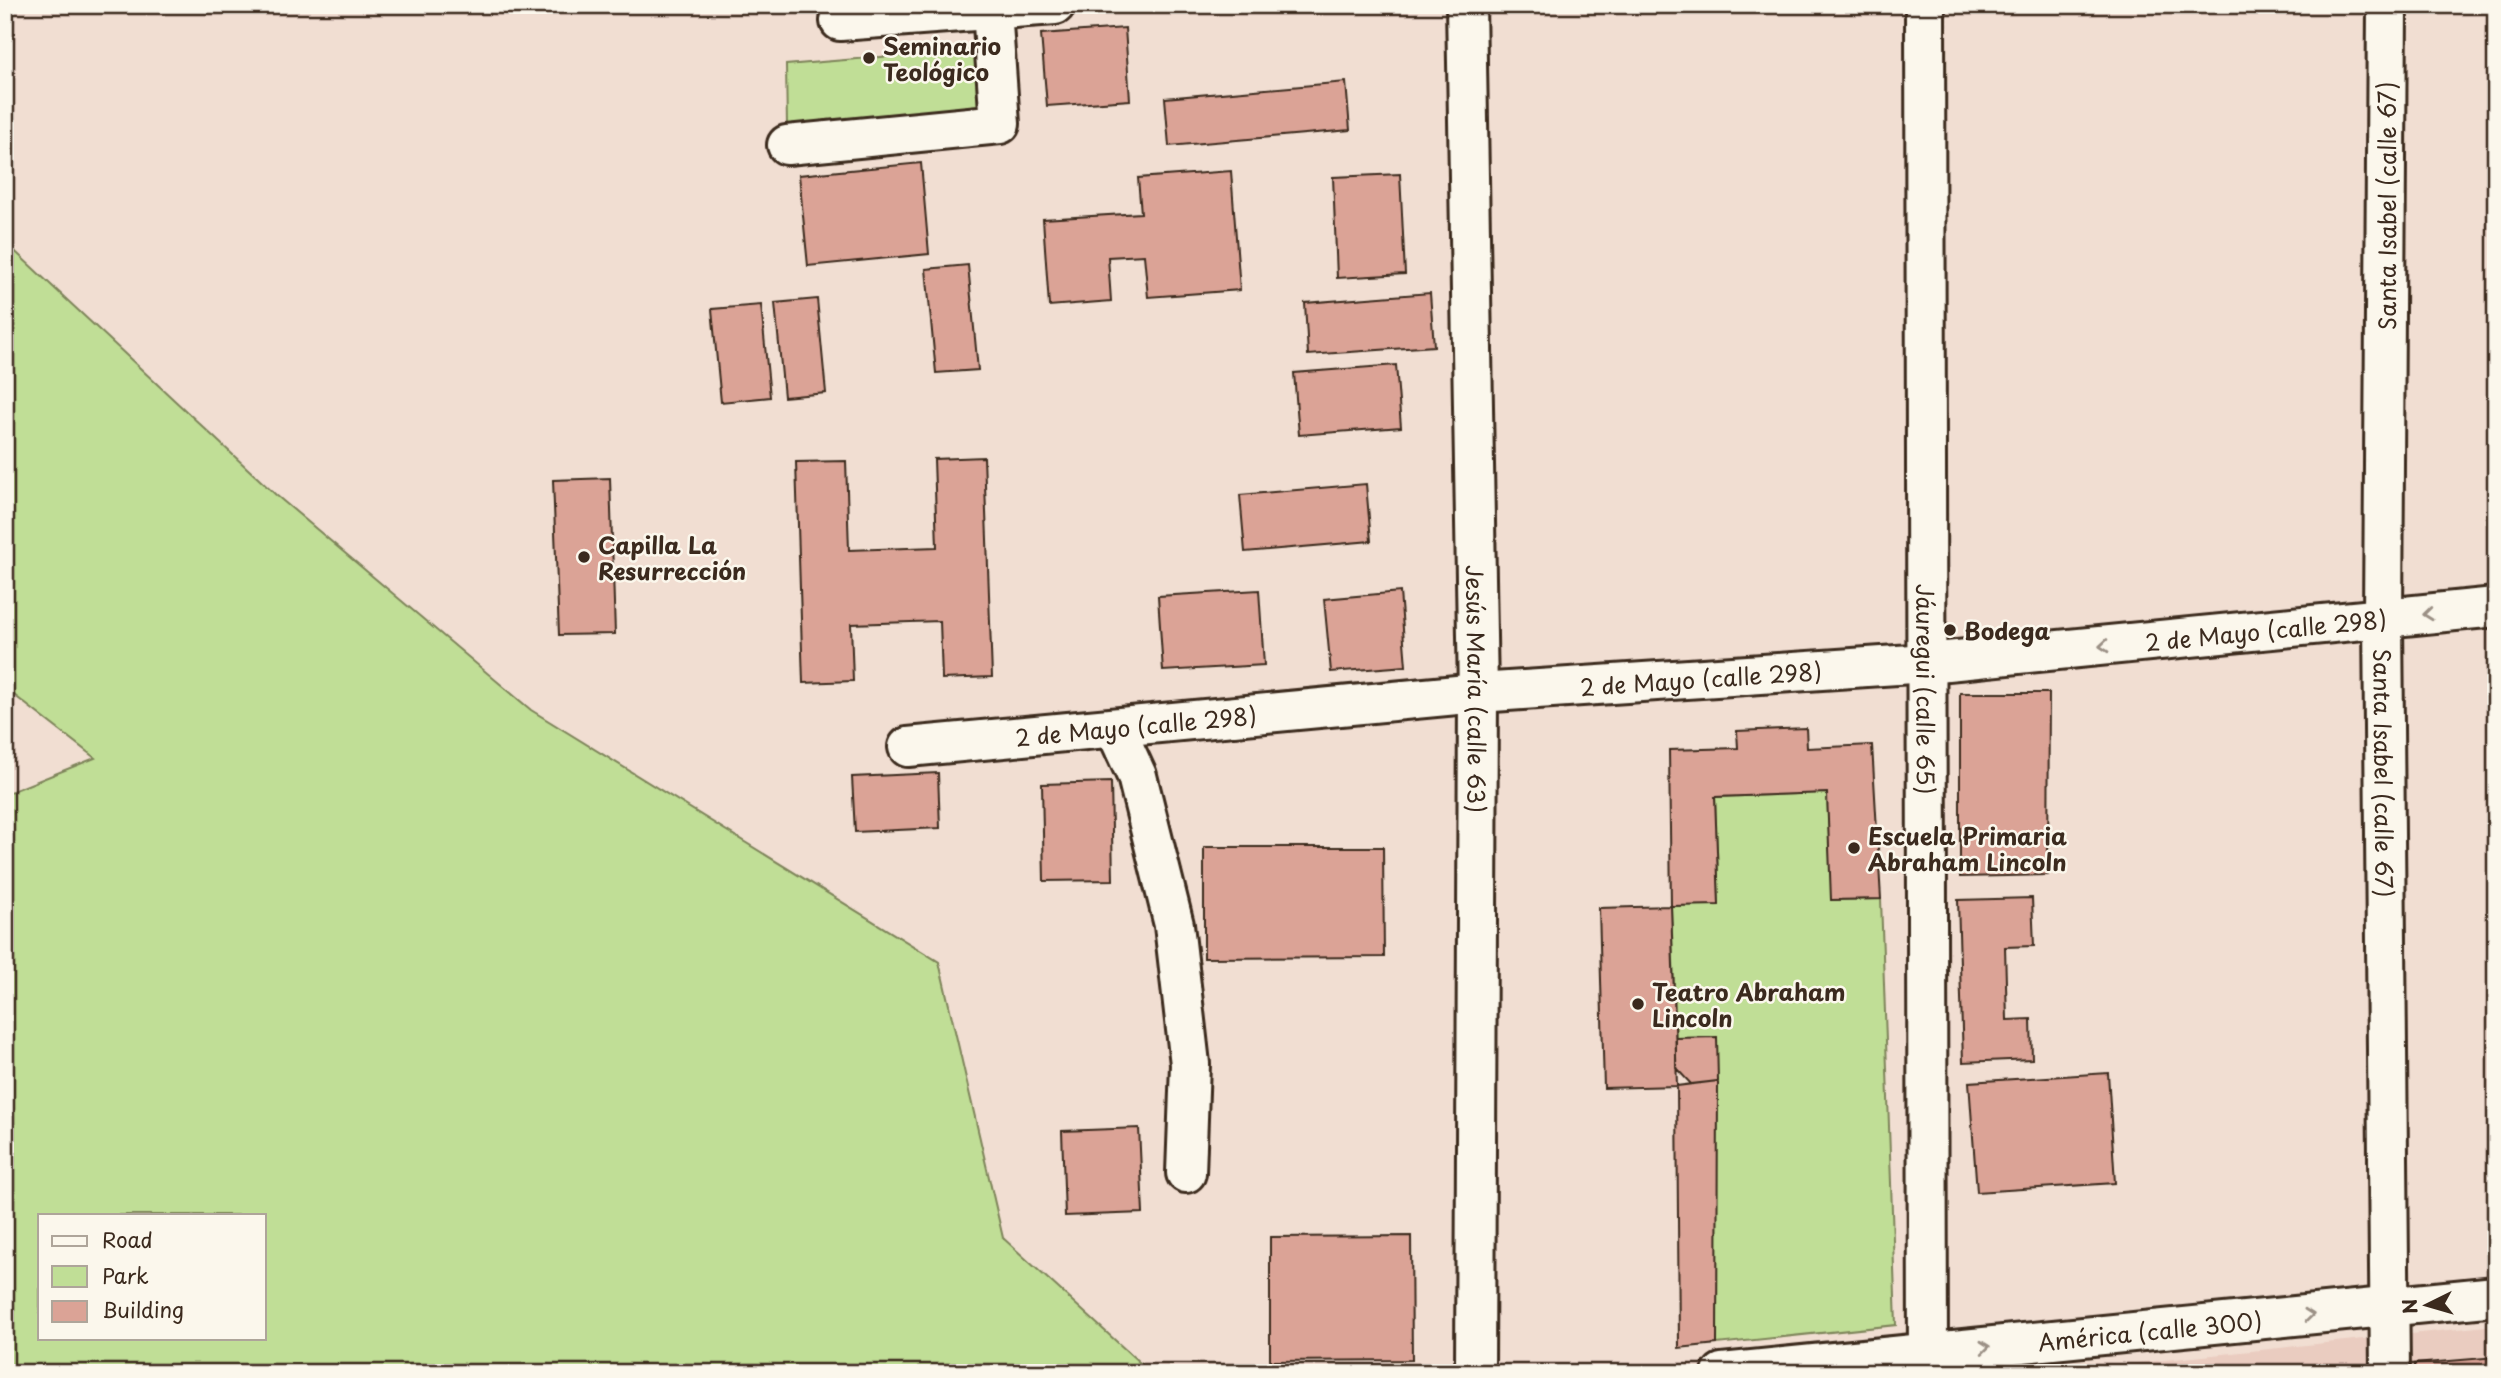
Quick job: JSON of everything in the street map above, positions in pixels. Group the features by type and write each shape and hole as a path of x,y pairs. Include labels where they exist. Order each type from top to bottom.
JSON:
{"street":[{"path":"840,21 1055,5"},
{"name":"Jesús María (calle 63)","path":"1466,5 1478,693 1475,1373"},
{"name":"Jáuregui (calle 65)","path":"1924,5 1928,1363"},
{"name":"Santa Isabel (calle 67)","path":"2387,5 2383,619 2390,1373"},
{"path":"787,145 1000,124 992,10"},
{"name":"2 de Mayo (calle 298)","path":"908,747 1478,693 1927,663 2496,607"},
{"path":"1115,728 1137,776 1174,925 1190,1064 1186,1173"},
{"name":"América (calle 300)","path":"1722,1373 1928,1363 2496,1296"}],"shaded area":[{"path":"2496,1325 2496,1373 2127,1373 2127,1364"}],"green space":[{"path":"988,48 990,111 787,126 786,65"},
{"path":"5,242 276,495 531,710 939,962 1003,1238 1151,1373 5,1373 5,794 95,758 5,688"},
{"path":"1827,793 1832,900 1881,899 1896,1325 1717,1344 1717,1038 1676,1038 1671,906 1719,904 1715,797"}],"building":[{"path":"1125,28 1130,100 1047,106 1041,34"},
{"path":"1346,82 1350,130 1169,146 1165,98"},
{"path":"921,163 929,254 808,266 799,175"},
{"path":"1231,171 1240,290 1148,297 1144,255 1108,257 1111,301 1049,306 1043,219 1141,213 1138,178"},
{"path":"1400,174 1405,274 1337,278 1333,177"},
{"path":"968,265 978,370 936,373 926,269"},
{"path":"1430,293 1434,346 1308,355 1305,303"},
{"path":"817,299 826,393 784,397 775,303"},
{"path":"761,305 770,397 721,402 712,309"},
{"path":"1396,365 1401,427 1299,435 1294,373"},
{"path":"984,457 992,677 942,679 940,621 851,624 853,681 803,683 796,462 846,461 849,550 937,547 934,459"},
{"name":"Capilla La Resurrección","path":"610,478 615,634 559,635 553,480"},
{"path":"1366,484 1371,541 1245,552 1240,495"},
{"path":"1259,590 1264,665 1163,671 1158,596"},
{"path":"1400,592 1406,666 1331,672 1324,599"},
{"path":"1960,693 2049,693 2048,875 1960,877"},
{"name":"Escuela Primaria Abraham Lincoln","path":"1806,728 1807,748 1872,745 1881,899 1831,900 1827,793 1715,797 1719,905 1671,906 1669,750 1738,748 1737,731"},
{"path":"938,773 940,828 855,832 852,777"},
{"path":"1111,782 1113,880 1044,881 1042,784"},
{"path":"1204,847 1383,847 1384,957 1204,958"},
{"path":"2032,898 2034,946 2005,947 2007,1020 2031,1019 2032,1059 1963,1062 1958,900"},
{"name":"Teatro Abraham Lincoln","path":"1671,906 1677,1086 1604,1088 1599,908"},
{"path":"1717,1037 1718,1081 1691,1084 1676,1068 1676,1038"},
{"path":"2108,1073 2115,1183 1977,1192 1969,1082"},
{"path":"1718,1081 1717,1344 1679,1348 1677,1086"},
{"path":"1139,1128 1143,1213 1065,1216 1062,1131"},
{"path":"1411,1236 1412,1360 1270,1361 1270,1237"},
{"path":"2496,1357 2496,1373 2415,1373 2415,1364"}],"place":[{"name":"Seminario Teológico","path":"869,58"},
{"name":"Capilla La Resurrección","path":"584,557"},
{"name":"Bodega","path":"1950,630"},
{"name":"Escuela Primaria Abraham Lincoln","path":"1854,848"},
{"name":"Teatro Abraham Lincoln","path":"1638,1004"}]}
